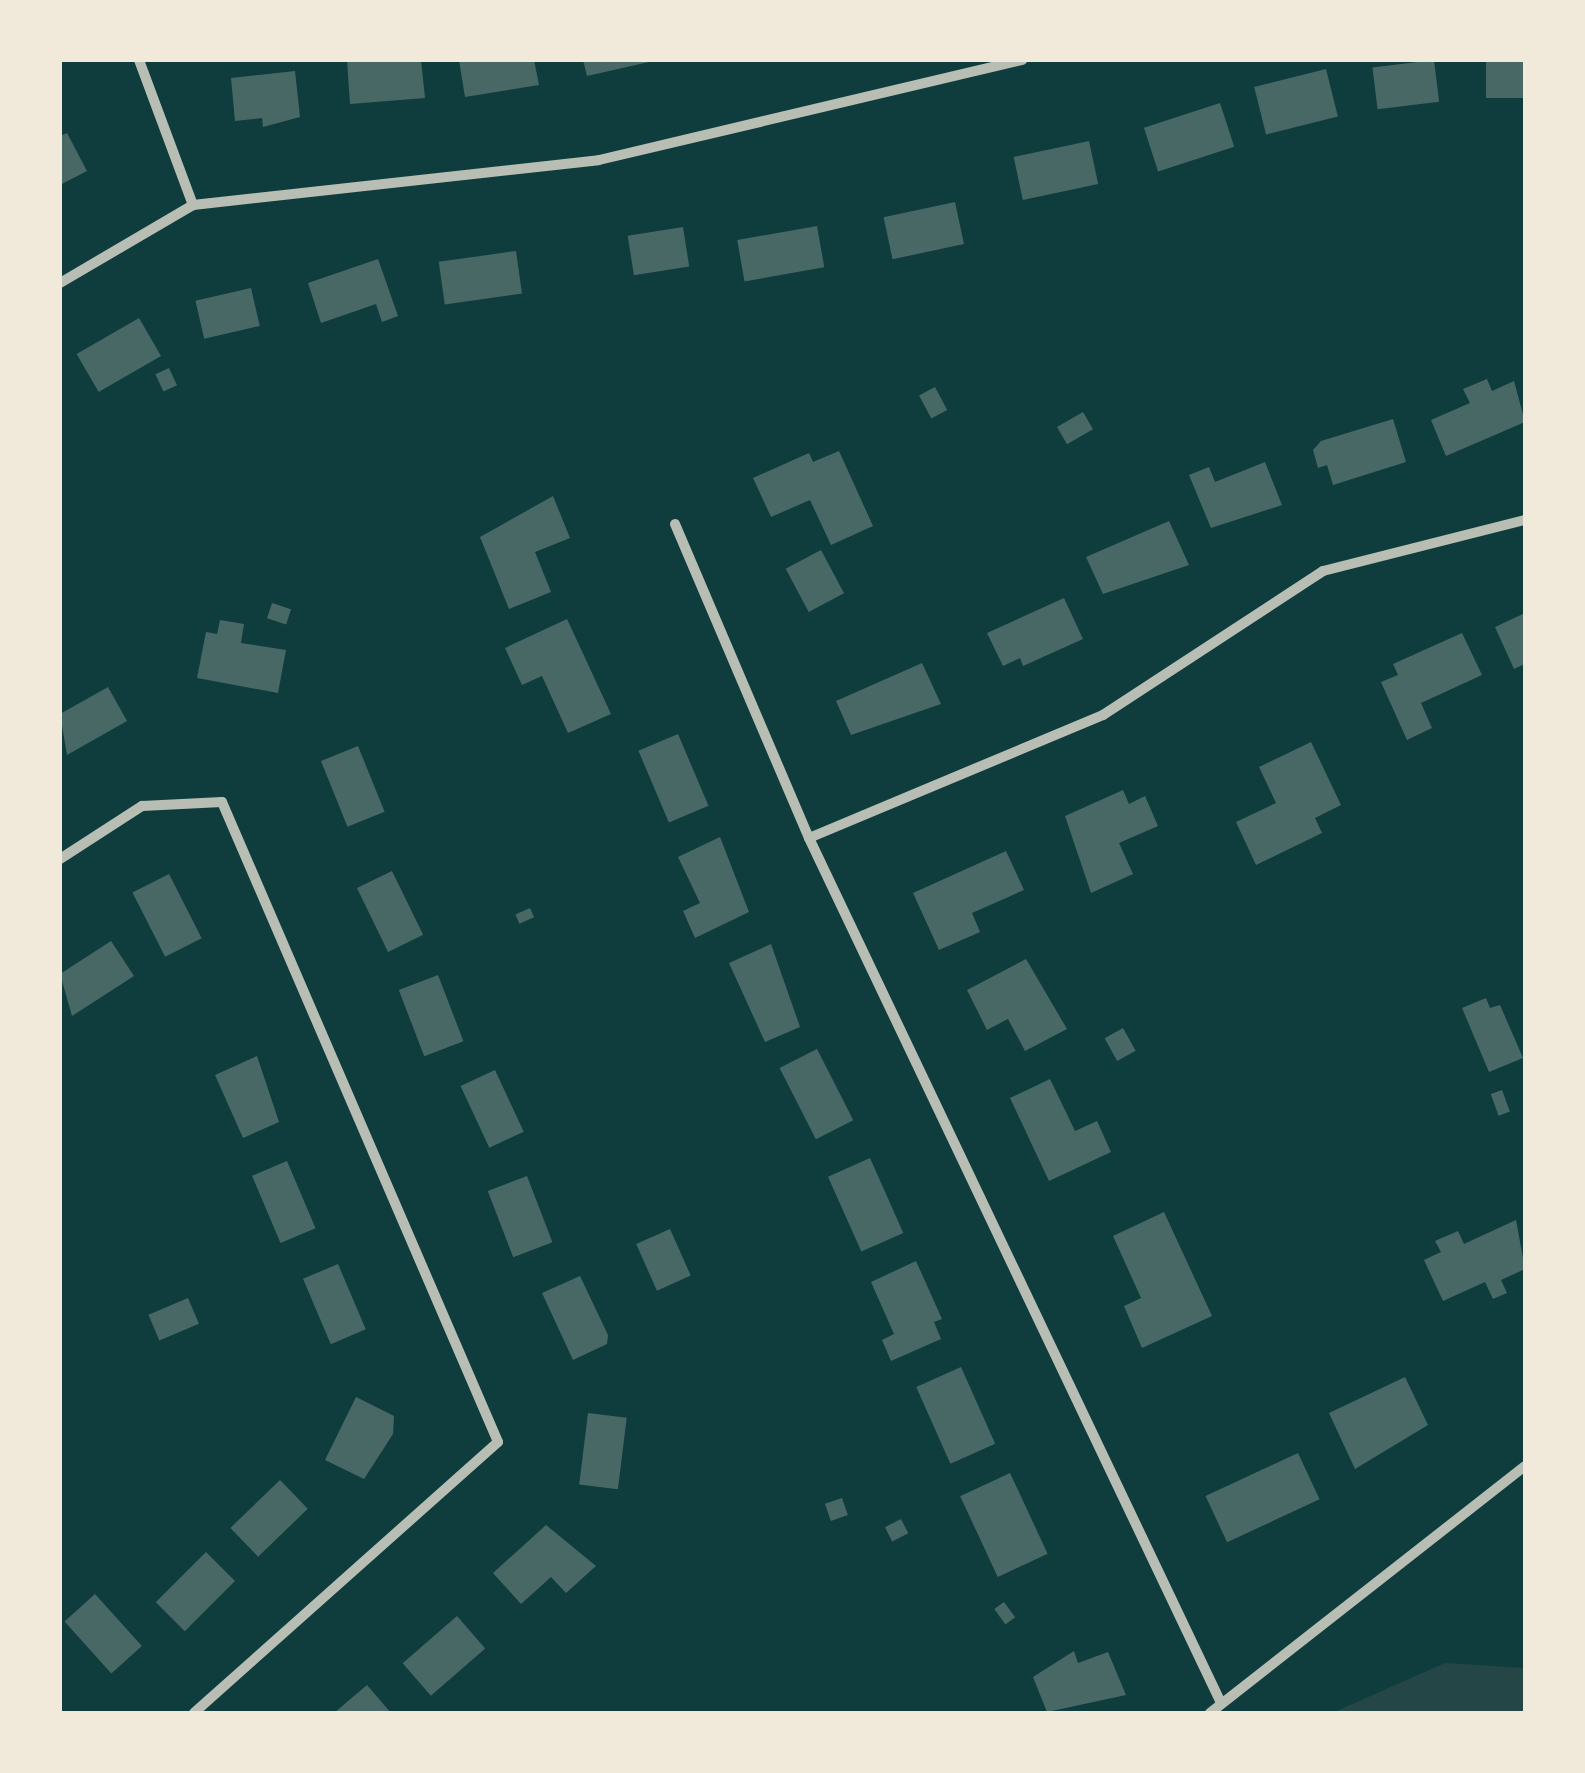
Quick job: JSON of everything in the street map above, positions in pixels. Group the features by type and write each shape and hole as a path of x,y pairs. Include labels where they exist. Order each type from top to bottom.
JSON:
{"street":[{"path":"139,60 193,205"},
{"path":"60,284 193,205 599,160 1022,60"},
{"path":"809,838 1103,716 1323,571 1525,520"},
{"path":"674,524 809,838 1221,1703"},
{"path":"60,859 142,806 222,802 498,1442 194,1713"},
{"path":"1210,1713 1525,1466"}],"shaded area":[{"path":"1445,1663 1525,1668 1525,1713 1332,1713"}],"building":[{"path":"347,60 421,60 425,98 350,104"},
{"path":"459,60 534,60 539,85 465,97"},
{"path":"583,60 649,60 649,62 587,76"},
{"path":"1434,60 1439,102 1378,109 1372,68"},
{"path":"1486,60 1525,60 1525,98 1486,98"},
{"path":"1326,69 1338,117 1266,134 1254,87"},
{"path":"295,71 300,117 263,127 262,118 235,121 231,78"},
{"path":"1220,103 1234,147 1158,171 1144,128"},
{"path":"67,133 87,171 60,185 60,136"},
{"path":"1089,141 1098,184 1023,200 1014,157"},
{"path":"955,202 964,244 893,259 884,217"},
{"path":"817,226 824,267 745,281 737,240"},
{"path":"683,227 689,267 634,275 628,236"},
{"path":"516,251 522,294 445,304 439,262"},
{"path":"378,259 398,316 382,322 376,304 321,323 308,283"},
{"path":"251,288 260,326 204,339 195,301"},
{"path":"139,318 161,356 99,392 77,354"},
{"path":"169,368 177,385 163,392 155,374"},
{"path":"1487,379 1492,391 1514,381 1525,422 1446,456 1431,420 1470,403 1463,389"},
{"path":"935,387 947,410 931,418 919,395"},
{"path":"1083,412 1093,429 1067,444 1057,427"},
{"path":"1393,419 1406,462 1333,485 1327,465 1318,468 1313,450 1321,441"},
{"path":"839,451 873,526 831,545 810,500 771,517 753,478 809,453 813,462"},
{"path":"1265,462 1282,505 1211,528 1189,475 1209,467 1215,482"},
{"path":"553,496 570,538 535,552 551,592 509,609 480,537"},
{"path":"1169,521 1189,565 1103,594 1086,557"},
{"path":"821,550 844,593 809,612 786,569"},
{"path":"1064,598 1083,639 1023,666 1020,658 1003,666 987,633"},
{"path":"272,603 291,609 286,624 267,618"},
{"path":"1525,613 1525,664 1514,669 1495,627"},
{"path":"567,619 611,714 568,733 542,676 522,685 505,648"},
{"path":"220,620 244,624 241,643 286,650 278,693 197,678 206,632 217,634"},
{"path":"1462,633 1482,675 1421,703 1432,728 1407,740 1381,682 1398,675 1393,664"},
{"path":"922,663 941,704 851,735 836,701"},
{"path":"108,687 127,721 67,755 60,714"},
{"path":"678,734 708,806 669,823 638,751"},
{"path":"1311,742 1341,805 1315,818 1322,833 1256,865 1236,822 1276,803 1259,767"},
{"path":"358,746 385,812 348,827 321,761"},
{"path":"1123,790 1129,804 1145,796 1158,826 1119,843 1133,874 1091,893 1065,816"},
{"path":"720,837 749,912 695,938 683,911 700,903 678,857"},
{"path":"1006,851 1024,890 972,913 980,932 939,950 913,893"},
{"path":"392,871 423,935 388,952 357,888"},
{"path":"169,874 202,938 165,957 132,893"},
{"path":"530,908 534,917 519,924 515,915"},
{"path":"111,941 134,976 72,1016 60,974"},
{"path":"771,944 800,1027 765,1042 729,963"},
{"path":"1026,959 1067,1029 1025,1051 1008,1019 987,1030 967,990"},
{"path":"438,975 463,1041 424,1056 399,990"},
{"path":"1486,998 1490,1008 1500,1005 1523,1058 1489,1072 1462,1008"},
{"path":"1123,1028 1136,1051 1117,1061 1105,1038"},
{"path":"817,1049 853,1120 816,1139 780,1068"},
{"path":"257,1056 279,1122 243,1138 215,1075"},
{"path":"495,1070 524,1132 489,1148 461,1086"},
{"path":"1050,1079 1075,1131 1097,1121 1111,1152 1049,1181 1010,1098"},
{"path":"1502,1090 1510,1112 1499,1116 1491,1094"},
{"path":"870,1158 903,1233 861,1252 828,1177"},
{"path":"287,1161 316,1228 281,1243 252,1176"},
{"path":"527,1176 552,1242 513,1257 488,1191"},
{"path":"1164,1212 1212,1316 1142,1348 1124,1306 1141,1298 1113,1236"},
{"path":"1516,1220 1525,1269 1501,1280 1507,1293 1493,1299 1485,1282 1443,1301 1424,1260 1441,1252 1435,1241 1458,1231 1464,1244"},
{"path":"670,1229 691,1276 657,1291 636,1244"},
{"path":"916,1261 942,1319 934,1322 941,1339 891,1361 882,1340 894,1334 871,1282"},
{"path":"338,1264 366,1329 331,1344 303,1279"},
{"path":"580,1276 608,1335 607,1344 573,1360 542,1293"},
{"path":"188,1298 199,1324 159,1341 148,1315"},
{"path":"961,1367 995,1444 950,1464 916,1387"},
{"path":"1405,1377 1428,1425 1355,1469 1329,1413"},
{"path":"356,1397 394,1416 393,1434 364,1479 325,1460"},
{"path":"588,1413 627,1418 618,1489 579,1484"},
{"path":"1298,1453 1320,1499 1227,1542 1206,1496"},
{"path":"1010,1473 1048,1554 998,1577 960,1496"},
{"path":"280,1480 308,1509 258,1557 230,1528"},
{"path":"842,1498 848,1515 831,1521 825,1504"},
{"path":"901,1519 908,1533 892,1541 885,1527"},
{"path":"546,1525 596,1566 566,1593 551,1577 521,1604 493,1573"},
{"path":"206,1552 235,1581 185,1631 156,1602"},
{"path":"95,1594 142,1646 111,1673 65,1621"},
{"path":"1004,1602 1015,1617 1005,1624 994,1609"},
{"path":"457,1616 485,1648 431,1696 403,1663"},
{"path":"1074,1651 1078,1663 1108,1652 1126,1695 1047,1712 1033,1677"},
{"path":"367,1685 391,1713 334,1713"}]}
